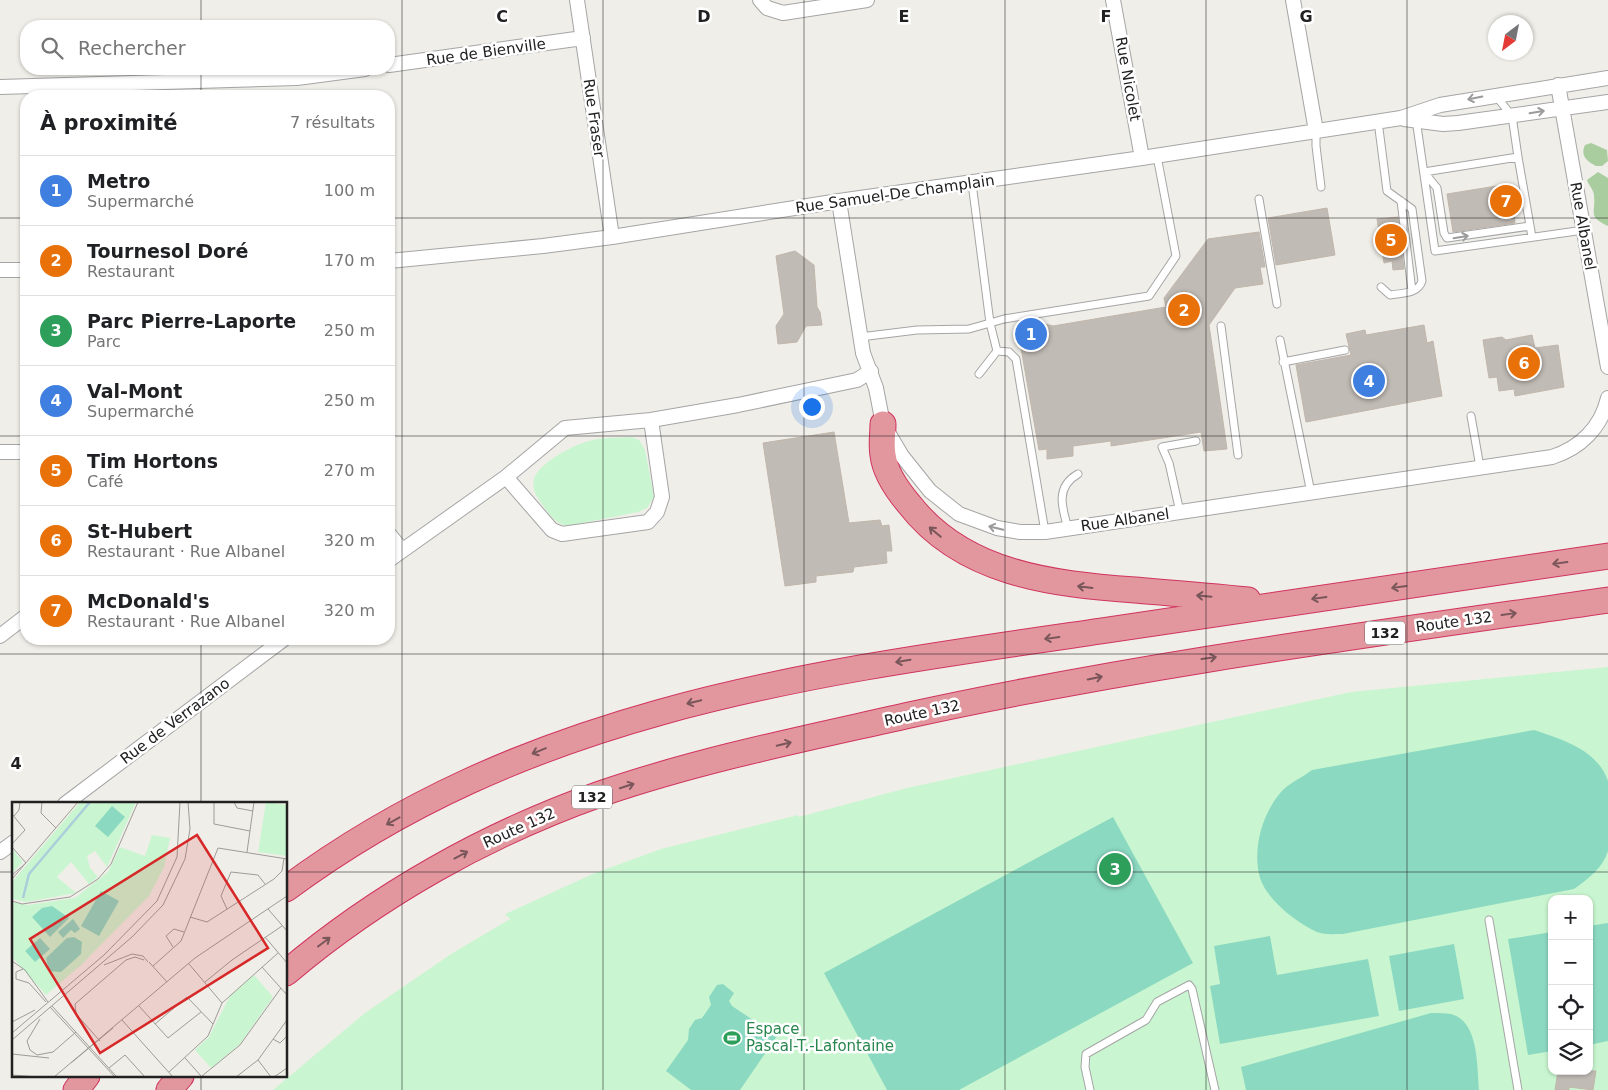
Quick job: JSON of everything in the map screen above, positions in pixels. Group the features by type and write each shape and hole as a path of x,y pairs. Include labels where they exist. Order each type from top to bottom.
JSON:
{"highway":[{"path":"883,424 883,455 894,484 904,499 926,524 941,537 983,562 1023,575 1074,585 1288,603"},
{"path":"288,888 372,832 452,790 540,750 639,716 714,696 890,662 1608,556"},
{"name":"Route 132","path":"288,971 357,918 451,861 541,817 643,780 870,724 1161,666 1608,600"},
{"path":"76,1090 85,1078"},
{"path":"169,1090 179,1078"}],"street":[{"name":"Rue Fraser","path":"577,0 612,237"},
{"path":"760,0 768,8 783,13 867,0"},
{"name":"Rue Nicolet","path":"1113,0 1142,158"},
{"path":"1293,0 1316,131"},
{"name":"Rue de Bienville","path":"395,65 583,38"},
{"path":"0,87 297,78 320,75"},
{"name":"Rue Samuel-De Champlain","path":"1415,117 1440,105 1494,94 1608,78"},
{"name":"Rue Albanel","path":"1558,85 1608,367"},
{"name":"Rue Samuel-De Champlain","path":"395,259 543,246 612,237 839,201 1157,156 1401,118 1415,117 1443,124 1608,102"},
{"name":"Rue Albanel","path":"839,201 860,337 878,394 883,424 913,473 930,492 952,510 974,521 997,528 1020,532 1045,532 1544,458 1567,451 1593,431 1602,417 1608,398"},
{"path":"0,270 20,270"},
{"path":"395,555 506,476 565,428 651,420 738,405 857,380 871,371"},
{"path":"506,476 552,530 562,534 571,535 648,522 657,512 662,497 651,420"},
{"path":"0,452 20,452"},
{"path":"395,541 402,550"},
{"path":"0,636 20,621"},
{"name":"Rue de Verrazano","path":"68,802 276,645"},
{"path":"0,852 12,843"}],"lane":[{"path":"1494,94 1512,116 1532,237"},
{"path":"1415,117 1435,251 1584,230"},
{"path":"1378,122 1387,191 1412,209 1422,281 1420,287 1412,291 1390,295 1381,287"},
{"path":"1316,131 1321,187"},
{"path":"860,337 917,330 969,329 990,323 1150,296 1176,256 1157,156"},
{"path":"1424,172 1518,157"},
{"path":"1424,172 1437,188 1444,233 1447,238 1530,226"},
{"path":"972,183 990,323 997,351"},
{"path":"1259,199 1277,304"},
{"path":"1401,201 1412,291"},
{"path":"1221,326 1238,455"},
{"path":"1280,340 1311,493"},
{"path":"1283,362 1346,350"},
{"path":"979,374 997,351"},
{"path":"997,351 1009,352 1016,359 1045,532"},
{"path":"1471,416 1480,467"},
{"path":"1180,512 1169,463 1162,447 1196,441"},
{"path":"1068,528 1060,500 1070,479 1078,474"},
{"path":"1489,920 1518,1090"},
{"path":"1090,1090 1085,1067 1086,1054 1146,1020 1157,1002 1189,985 1192,989 1215,1090"}],"green space":[{"path":"1591,143 1607,150 1608,161 1602,166 1596,166 1587,160 1584,155 1585,145"},
{"path":"1598,172 1608,178 1608,226 1601,223 1595,217 1594,194 1587,180"},
{"path":"632,437 639,440 645,450 654,497 647,508 638,512 567,526 551,516 538,498 534,488 534,479 542,467 566,450 583,443 599,439"},
{"path":"1608,667 1608,1090 273,1090 365,1013 451,954 510,919 505,914 595,873 661,849 798,815 799,817 907,788 1351,692"},
{"path":"1534,730 1556,737 1577,747 1596,761 1608,781 1608,851 1599,868 1574,889 1343,934 1323,934 1292,917 1276,902 1264,886 1260,878 1257,855 1260,832 1264,821 1281,792 1312,770"},
{"path":"1113,817 1193,963 959,1090 887,1090 824,973"},
{"path":"1608,923 1608,1041 1593,1044 1593,940 1593,925"},
{"path":"1548,933 1548,1052 1528,1055 1508,939"},
{"path":"1270,936 1277,975 1368,959 1379,1016 1220,1044 1210,986 1220,984 1214,946"},
{"path":"1454,944 1464,999 1399,1011 1389,956"},
{"name":"Espace Pascal-T.-Lafontaine","path":"723,984 734,993 729,1001 732,1006 777,1036 740,1090 691,1090 666,1071 688,1040 689,1029 695,1020 702,1018 711,1005 709,997 717,985"},
{"path":"1431,1013 1451,1014 1460,1018 1467,1026 1475,1046 1479,1090 1246,1090 1241,1067"}],"building":[{"path":"1509,184 1515,223 1453,232 1447,194"},
{"path":"1327,208 1335,255 1276,265 1268,218"},
{"path":"1398,217 1404,269 1393,270 1392,261 1384,263 1377,219"},
{"path":"1259,232 1265,267 1260,267 1263,284 1235,288 1209,325 1227,449 1204,451 1201,432 1111,446 1111,441 1073,446 1073,456 1047,459 1047,449 1039,450 1021,348 1016,333 1022,323 1034,321 1053,326 1166,307 1164,298 1208,239"},
{"path":"795,251 814,265 817,307 820,312 822,325 806,326 797,342 778,344 776,326 784,314 776,256"},
{"path":"1424,325 1427,343 1433,341 1442,396 1306,422 1296,365 1351,355 1346,334 1365,330 1366,335"},
{"path":"1532,335 1535,348 1558,345 1564,387 1515,396 1514,389 1499,391 1497,377 1489,378 1483,340 1502,337 1506,340"},
{"path":"834,432 849,523 880,520 882,526 889,525 892,551 886,551 887,563 854,567 853,572 816,576 816,582 785,586 763,443"},
{"path":"1593,1071 1596,1071 1593,1090 1569,1087 1569,1090 1555,1090 1557,1075 1593,1075"}],"place":[{"name":"McDonald's","path":"1506,201"},
{"name":"Tim Hortons","path":"1391,240"},
{"name":"Tournesol Doré","path":"1184,310"},
{"name":"Metro","path":"1031,334"},
{"name":"St-Hubert","path":"1524,363"},
{"name":"Val-Mont","path":"1369,381"},
{"name":"Parc Pierre-Laporte","path":"1115,869"},
{"name":"Espace Pascal-T.-Lafontaine","path":"732,1038"}]}
